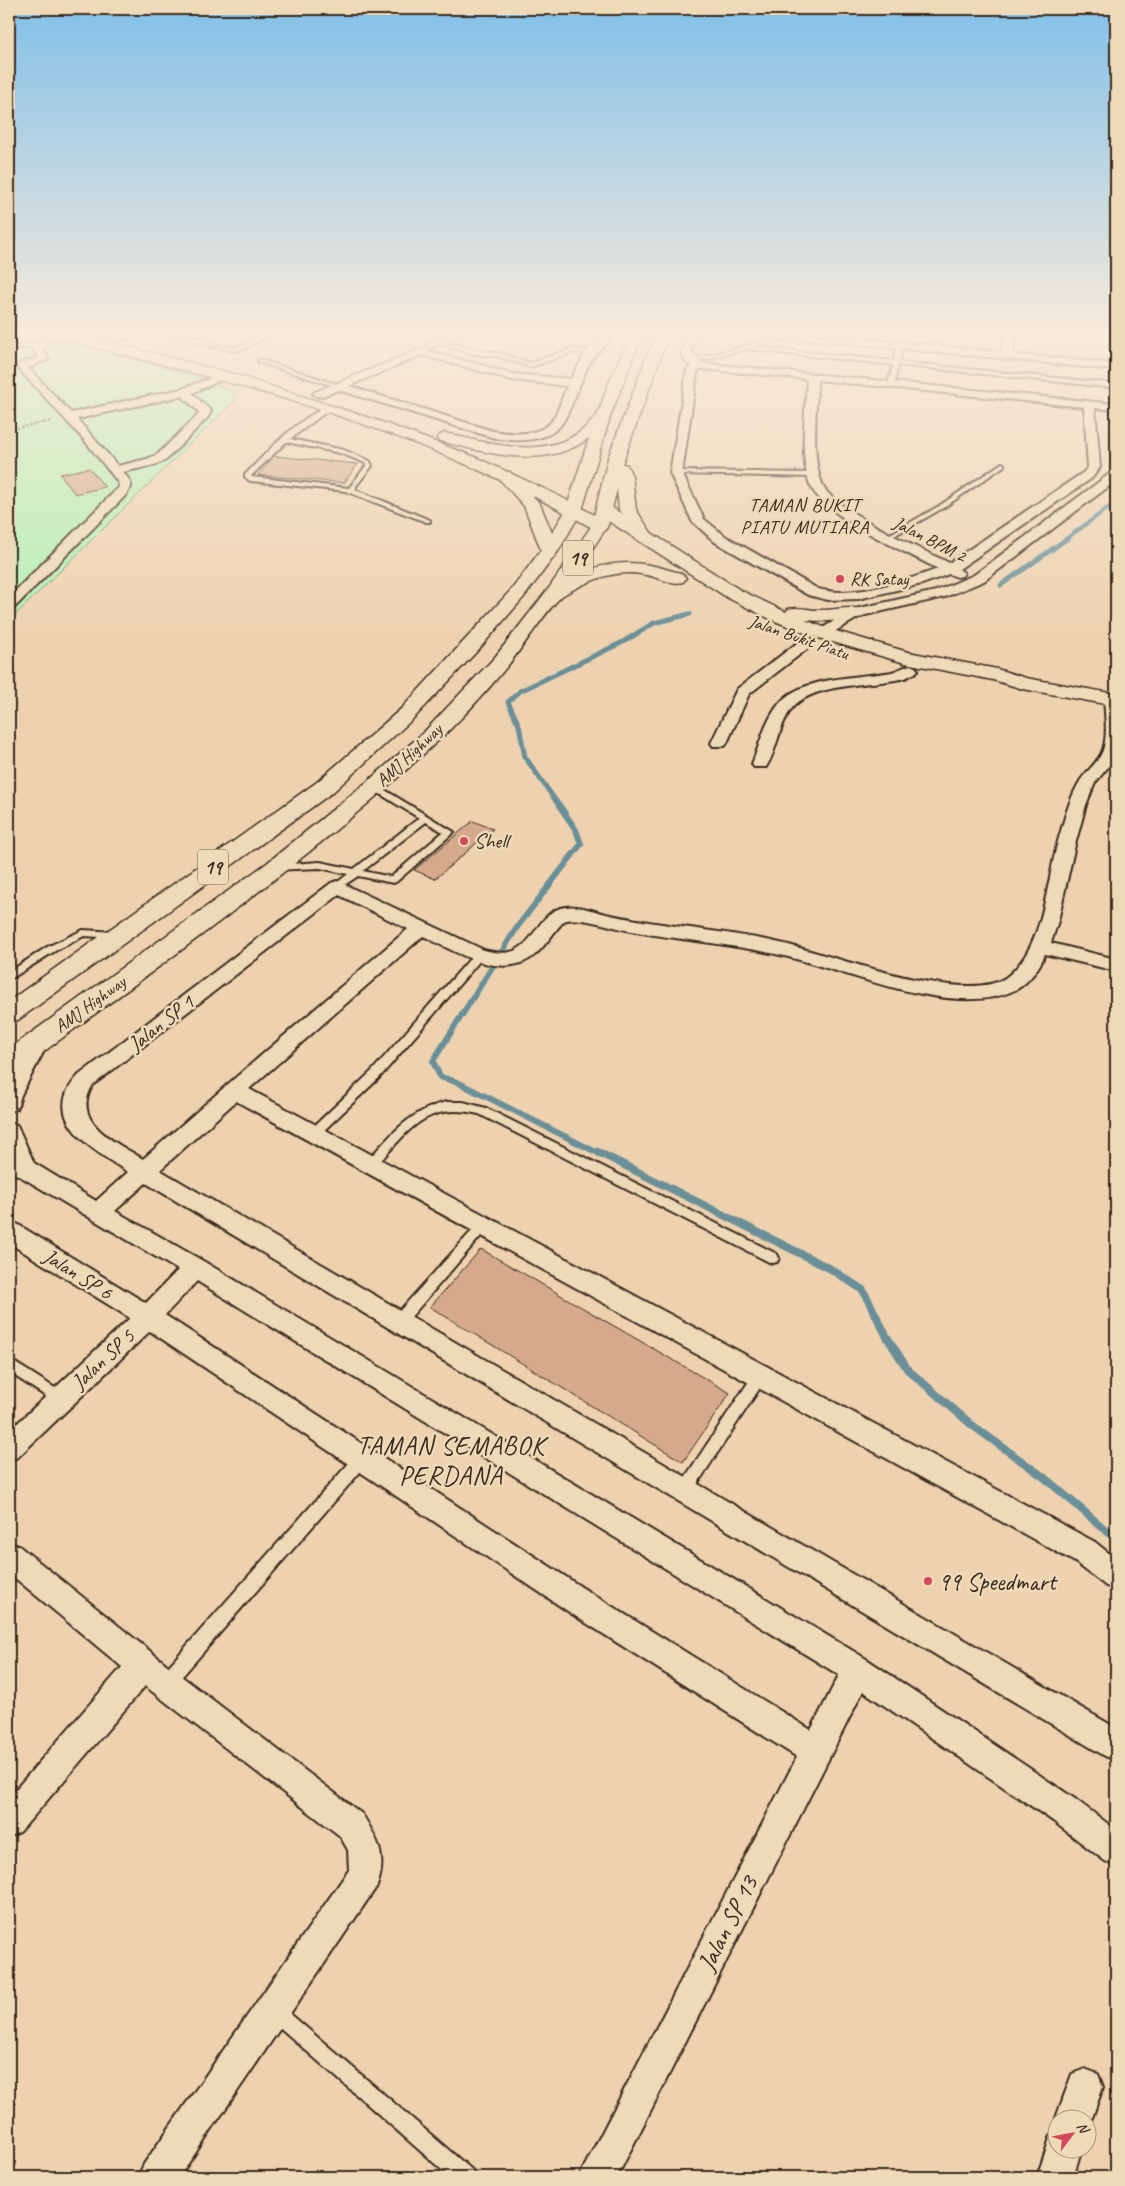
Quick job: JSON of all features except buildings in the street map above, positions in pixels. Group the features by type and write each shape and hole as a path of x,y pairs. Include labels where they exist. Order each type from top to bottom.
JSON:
{"main road":[{"name":"19","path":"397,434 470,460 575,503"},
{"path":"434,434 498,458 602,518"},
{"path":"445,438 496,450 540,452 561,447 576,440 583,434"},
{"name":"AMJ Highway","path":"9,1014 325,787 409,712 518,593 550,550 575,503 597,434"},
{"name":"AMJ Highway","path":"9,1063 276,868 375,787 430,737 502,661 556,592 602,518 616,458 625,434"},
{"path":"616,458 623,472 625,501 629,512 646,537"},
{"path":"504,475 532,504 550,550"},
{"name":"Jalan Bukit Piatu","path":"602,518 646,537 734,594 777,615 814,638"},
{"name":"Jalan Bukit Piatu","path":"602,518 677,578 746,619 869,653 910,670 996,682 1023,682"},
{"path":"556,592 592,574 609,568 623,566 652,569 677,578"},
{"path":"734,594 798,614 820,616 856,613"},
{"path":"856,613 849,627 851,634 869,653"},
{"name":"Jalan Bukit Piatu","path":"869,653 905,657 1114,699"}],"street":[{"path":"9,605 125,487 124,481 84,434"},
{"path":"115,470 151,462 162,457 185,434"},
{"path":"491,434 512,437 536,434"},
{"path":"681,434 676,473 698,521 708,530 791,581 813,592 828,596 858,595 908,584 950,569 1088,475 1094,467 1092,434"},
{"name":"Jalan BPM 2","path":"812,434 812,467 816,486 829,503 845,514 972,580"},
{"path":"718,743 742,692 814,638 856,613 940,594 972,580 1000,564 1116,475"},
{"path":"760,764 781,712 788,702 799,696 830,686 851,681 893,677 910,670"},
{"path":"337,887 421,928 492,958 517,958 533,948 556,916 568,912 610,921 782,950 906,982 952,991 977,992 995,990 1009,985 1020,976 1041,947 1066,846 1082,794 1089,780 1110,754 1114,699"},
{"name":"Jalan SP 1","path":"337,887 86,1080 76,1096 75,1115 86,1132 144,1171 1116,1744"},
{"path":"98,1213 234,1090 421,928"},
{"path":"1041,947 1116,965"},
{"path":"9,1103 10,1095 39,1041"},
{"path":"234,1090 1085,1552 1116,1576"},
{"path":"9,1131 18,1166 195,1268 858,1670 1064,1810 1116,1850"},
{"name":"Jalan SP 6","path":"9,1230 148,1318 582,1604 816,1751"},
{"name":"Jalan SP 5","path":"9,1448 148,1318 195,1268"},
{"path":"9,1556 154,1674 350,1826 364,1846 365,1874 157,2177"},
{"name":"Jalan SP 13","path":"597,2177 858,1670"},
{"path":"9,1821 154,1674"},
{"path":"1055,2177 1061,2158"}],"lane":[{"path":"294,434 261,460 247,476 250,479 346,489 428,521"},
{"path":"287,440 342,451 368,462 369,466 353,486 352,492"},
{"path":"888,537 941,507 1002,465"},
{"path":"676,473 814,475"},
{"path":"276,868 320,865 393,880 448,832 375,787"},
{"path":"337,887 425,818"},
{"path":"9,977 51,949 82,933 118,935"},
{"path":"313,1134 492,958"},
{"path":"370,1165 418,1118 432,1109 448,1105 465,1105 482,1111 772,1258"},
{"path":"399,1321 483,1226"},
{"path":"9,1365 61,1399"},
{"path":"685,1490 760,1376"},
{"path":"154,1674 362,1459"},
{"path":"272,2009 465,2177"}],"green space":[{"path":"9,434 200,434 9,621"}],"waterway":[{"path":"1066,539 1116,502"},
{"path":"1001,585 1068,538"},
{"path":"560,807 525,757 519,725 508,702 520,691 623,642 654,623 690,614"},
{"path":"559,805 576,830 581,844 518,926 433,1061 440,1077 457,1082 600,1154"},
{"path":"598,1152 829,1268 863,1290 887,1337 908,1370 972,1425 1045,1478 1116,1539"}],"place":[{"name":"RK Satay","path":"840,579"},
{"name":"Shell","path":"464,841"},
{"name":"99 Speedmart","path":"928,1581"}],"district":[{"name":"TAMAN BUKIT PIATU MUTIARA","path":"805,515"},
{"name":"TAMAN SEMABOK PERDANA","path":"451,1460"}]}
